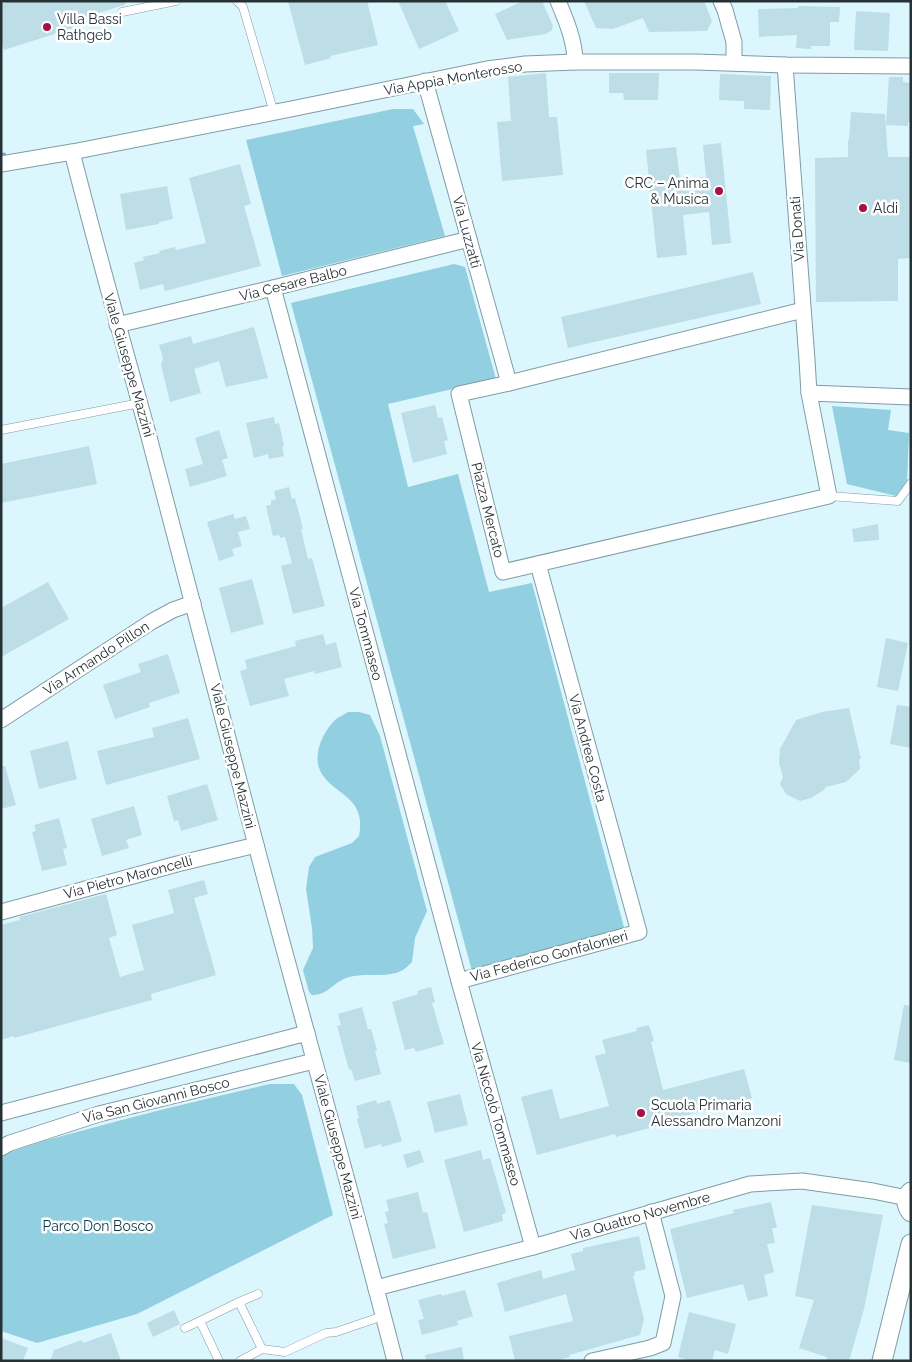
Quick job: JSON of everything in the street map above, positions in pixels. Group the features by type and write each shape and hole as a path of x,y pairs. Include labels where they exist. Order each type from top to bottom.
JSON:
{"street":[{"path":"558,1 567,22 575,54 574,62"},
{"path":"721,1 734,42 734,62"},
{"name":"Via Appia Monterosso","path":"1,164 72,152 272,107 525,64 574,62 734,62 785,65 911,66"},
{"name":"Via Donati","path":"785,65 809,393"},
{"name":"Via Luzzatti","path":"425,81 509,383"},
{"name":"Viale Giuseppe Mazzini","path":"72,152 395,1361"},
{"name":"Via Cesare Balbo","path":"118,325 469,239"},
{"name":"Via Tommaseo","path":"273,288 459,981"},
{"name":"Piazza Mercato","path":"803,310 459,394 503,572 829,496"},
{"path":"829,496 809,393 911,397"},
{"name":"Via Andrea Costa","path":"538,564 639,932"},
{"name":"Via Armando Pillon","path":"1,720 151,622 173,610 194,603"},
{"name":"Via Pietro Maroncelli","path":"1,912 168,866 256,845"},
{"name":"Via Federico Gonfalonieri","path":"459,981 639,932"},
{"name":"Via Niccolò Tommaseo","path":"459,981 532,1247"},
{"name":"Via San Giovanni Bosco","path":"1,1113 307,1033"},
{"name":"Via San Giovanni Bosco","path":"1,1148 10,1143 99,1114 314,1061"},
{"name":"Via Quattro Novembre","path":"376,1288 532,1247 750,1184 802,1181 872,1191 910,1201"},
{"path":"592,1361 650,1348 663,1343 673,1296 651,1212"},
{"path":"882,1361 908,1265 911,1244"}],"lane":[{"path":"122,12 176,1"},
{"path":"237,1 243,7 272,107"},
{"path":"1,430 140,403"},
{"path":"829,496 898,501 911,483"},
{"path":"185,1328 258,1294"},
{"path":"239,1302 262,1349"},
{"path":"240,1361 262,1349 285,1352 326,1333 336,1332 384,1316"},
{"path":"200,1321 219,1361"}],"green space":[{"path":"393,109 413,109 424,124 413,126 445,236 282,276 246,140"},
{"path":"454,264 465,267 496,379 388,404 408,487 458,474 489,592 532,583 625,931 472,971 291,303"},
{"path":"832,406 891,410 888,430 909,433 907,483 896,496 847,484"},
{"path":"348,712 370,715 380,736 427,911 415,938 412,962 404,969 396,973 349,977 338,982 325,992 312,995 309,992 303,970 313,948 306,889 309,867 315,857 352,843 359,836 360,832 359,817 355,806 327,781 318,763 319,747 325,732 335,720"},
{"name":"Parco Don Bosco","path":"270,1084 294,1084 302,1095 333,1215 137,1314 37,1343 1,1331 1,1157 29,1146 101,1125"}],"building":[{"name":"Villa Bassi Rathgeb","path":"11,1 125,1 125,5 81,18 83,25 4,50 1,41 1,4"},
{"path":"288,1 367,1 378,45 330,56 331,58 305,65"},
{"path":"398,1 445,1 459,31 419,49"},
{"path":"523,1 542,1 553,26 552,30 546,34 507,40 495,14"},
{"path":"584,1 704,1 712,21 707,31 649,32 643,18 613,29 596,28"},
{"path":"798,6 840,7 839,22 830,22 830,46 811,46 811,49 796,48 797,35 759,37 758,9 798,8"},
{"path":"856,11 890,13 888,51 854,50"},
{"path":"546,73 549,117 557,117 563,175 502,181 497,122 511,121 508,77"},
{"path":"609,73 659,73 658,100 624,100 623,93 609,93"},
{"path":"720,74 771,76 770,110 744,109 744,101 719,100"},
{"path":"889,77 903,77 903,82 911,83 911,122 908,122 908,126 886,125"},
{"name":"Aldi","path":"851,112 885,114 888,157 911,157 911,258 898,259 898,301 816,302 815,158 848,157"},
{"path":"721,143 731,243 712,245 709,212 683,215 687,255 657,258 646,150 676,147 680,179 706,177 703,145"},
{"path":"240,164 251,204 244,206 261,266 165,291 163,284 140,290 134,263 144,260 143,257 160,253 159,251 175,247 176,250 206,243 189,178"},
{"path":"167,186 173,219 159,222 159,224 126,230 120,194"},
{"path":"753,272 761,304 568,348 561,317"},
{"path":"254,327 268,378 226,387 219,361 194,369 201,393 170,402 161,365 163,358 159,345 191,336 193,344"},
{"path":"435,405 438,418 442,417 448,440 444,441 447,454 413,463 401,413"},
{"path":"274,417 275,424 279,423 284,456 269,459 268,454 254,458 246,423"},
{"path":"219,430 228,458 222,460 227,476 190,487 185,469 203,464 195,438"},
{"path":"89,446 97,484 1,503 1,464"},
{"path":"289,487 292,499 295,498 308,559 312,558 325,606 293,614 281,566 292,563 285,537 273,536 266,506 271,505 271,501 276,499 274,491"},
{"path":"233,514 235,519 246,516 250,529 238,532 242,546 232,549 234,556 219,561 207,522"},
{"path":"878,524 879,540 854,542 852,529"},
{"path":"252,579 264,624 231,633 219,588"},
{"path":"48,582 69,619 1,657 1,608"},
{"path":"323,634 326,645 336,642 342,667 315,674 314,671 284,679 289,696 250,706 240,671 247,669 245,660 296,646 295,641"},
{"path":"886,638 908,643 898,691 877,687"},
{"path":"168,654 180,693 149,703 150,707 115,719 103,685 141,672 138,664"},
{"path":"897,705 911,707 911,748 890,744"},
{"path":"849,708 861,759 859,759 860,769 846,782 826,787 811,798 800,801 786,794 780,784 783,777 779,763 780,749 796,720 822,712"},
{"path":"188,718 200,759 106,785 97,751 154,737 152,728"},
{"path":"68,741 77,779 39,789 30,751"},
{"path":"1,766 5,766 16,805 1,809"},
{"path":"207,784 218,820 181,831 178,820 174,821 167,796"},
{"path":"134,806 142,835 126,840 129,848 102,856 91,819"},
{"path":"59,818 67,848 63,849 67,865 42,871 32,832 36,831 34,825"},
{"path":"204,880 208,894 194,898 216,975 151,994 152,1000 1,1040 1,925 20,920 19,917 106,894 117,935 109,938 120,977 144,970 132,925 174,913 168,890"},
{"path":"431,987 435,1002 432,1003 444,1044 416,1052 414,1048 405,1050 392,1002 418,994 417,991"},
{"path":"904,1005 911,1006 911,1063 894,1060"},
{"path":"362,1007 368,1029 371,1029 377,1050 375,1051 381,1074 355,1081 351,1069 349,1070 337,1026 341,1025 338,1014"},
{"name":"Scuola Primaria Alessandro Manzoni","path":"649,1025 654,1041 651,1042 663,1090 744,1069 752,1098 672,1119 672,1122 616,1137 615,1134 537,1155 521,1097 552,1089 560,1119 609,1106 595,1056 606,1053 602,1040 637,1031 636,1028"},
{"path":"460,1094 468,1125 435,1133 427,1102"},
{"path":"376,1100 377,1104 390,1100 402,1141 382,1147 381,1144 365,1149 357,1119 359,1118 356,1106"},
{"path":"420,1150 424,1162 407,1168 403,1155"},
{"path":"481,1150 483,1160 490,1158 506,1212 502,1215 503,1221 464,1232 444,1160"},
{"path":"418,1192 423,1213 427,1212 436,1248 393,1259 384,1224 388,1223 385,1212 389,1211 386,1200"},
{"path":"771,1202 777,1228 772,1228 775,1243 767,1244 774,1272 764,1275 768,1296 748,1301 743,1284 687,1298 670,1229 734,1213 733,1210"},
{"path":"812,1205 883,1215 864,1309 849,1361 826,1361 827,1357 799,1348 814,1300 795,1296"},
{"path":"639,1236 646,1269 634,1272 635,1275 633,1276 644,1319 640,1335 554,1361 515,1361 509,1336 573,1321 566,1294 505,1312 497,1283 541,1270 543,1279 575,1270 571,1254 583,1251 583,1248"},
{"path":"465,1290 473,1316 457,1321 458,1325 422,1335 418,1320 424,1319 418,1300"},
{"path":"174,1310 180,1324 153,1337 147,1323"},
{"path":"689,1312 736,1324 728,1354 715,1350 712,1361 692,1361 678,1357"},
{"path":"111,1333 121,1361 50,1361 54,1350 82,1340 83,1343"},
{"path":"1,1338 28,1348 23,1361 1,1361"},
{"path":"462,1347 464,1361 426,1361 425,1355"}],"place":[{"name":"Villa Bassi Rathgeb","path":"47,27"},
{"name":"CRC – Anima & Musica","path":"719,191"},
{"name":"Aldi","path":"863,208"},
{"name":"Scuola Primaria Alessandro Manzoni","path":"641,1113"}]}
